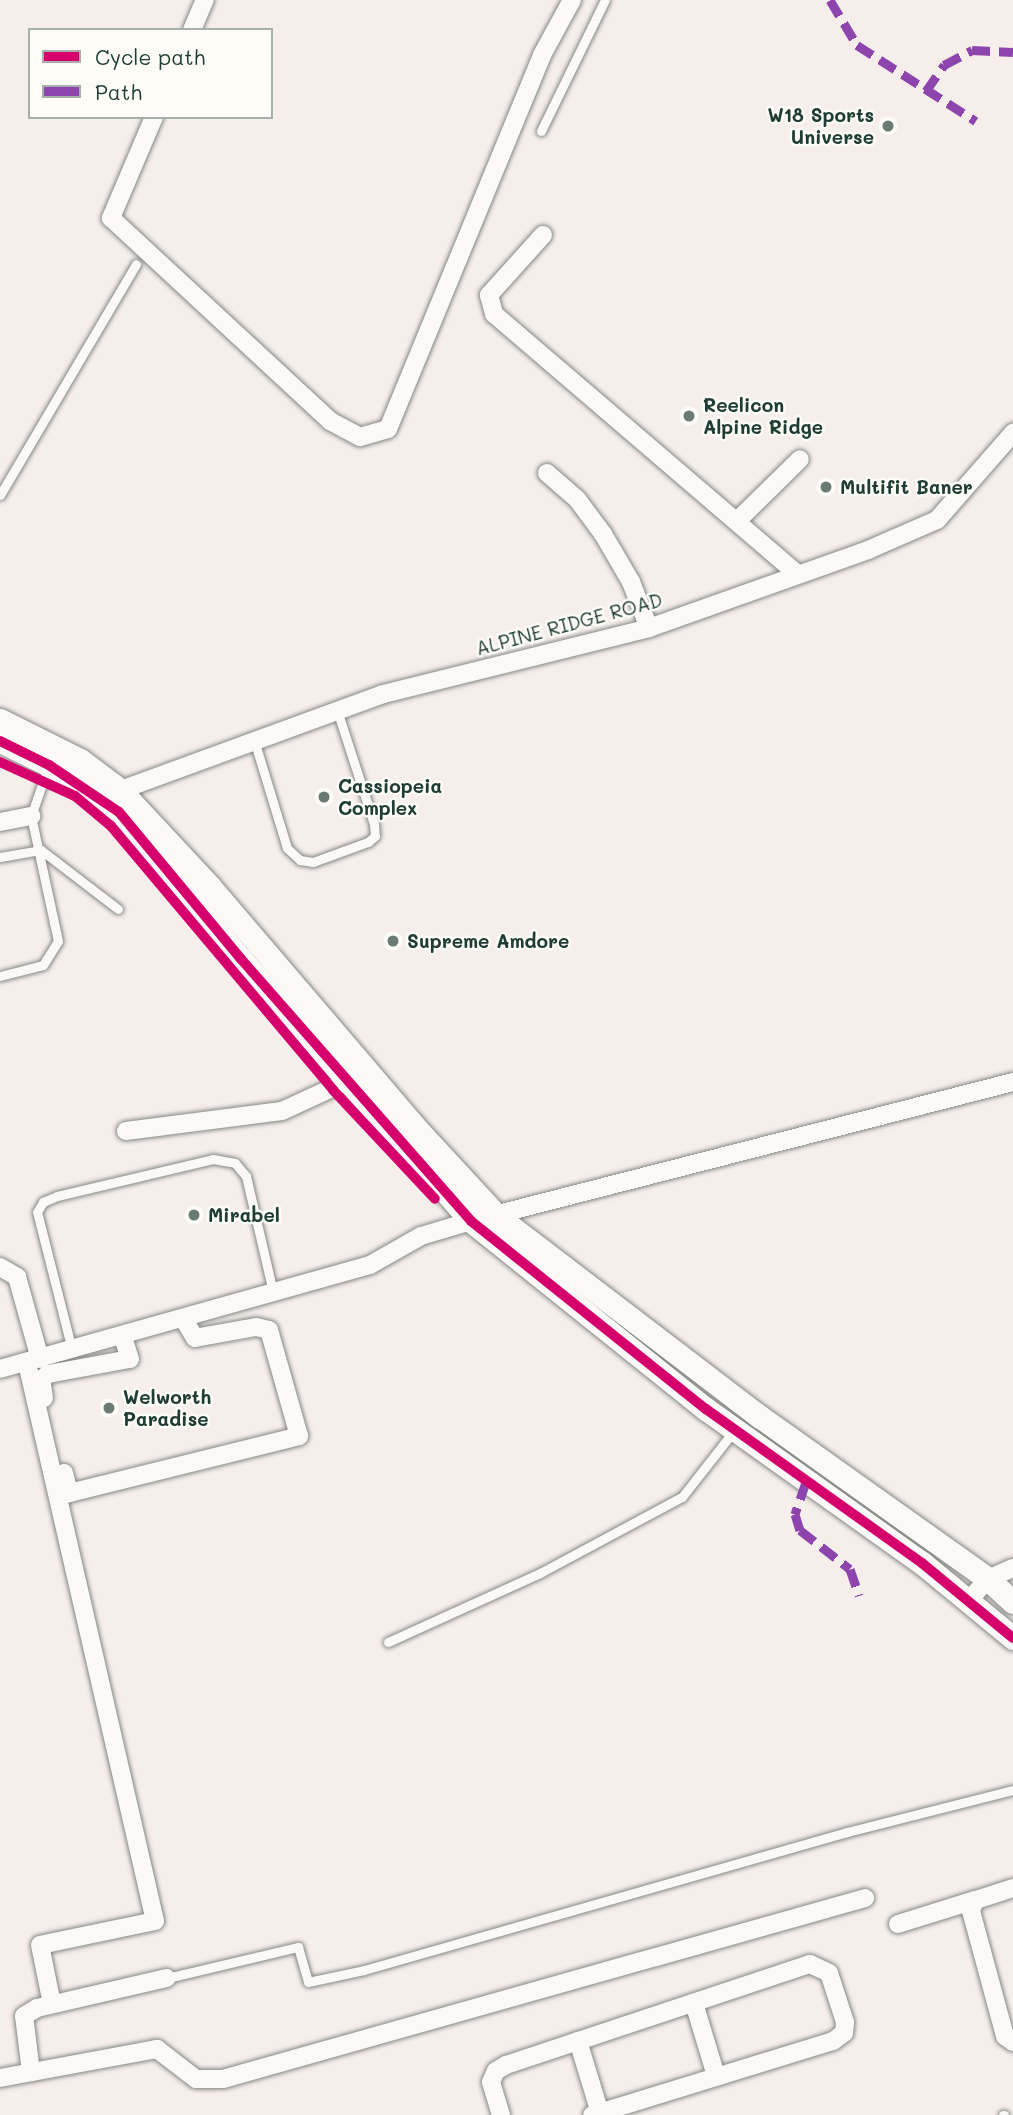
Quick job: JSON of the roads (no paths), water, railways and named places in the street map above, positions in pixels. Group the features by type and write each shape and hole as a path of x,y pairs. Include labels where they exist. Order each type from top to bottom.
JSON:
{"street":[{"path":"193,28 205,0"},
{"path":"153,119 111,218 330,421 360,437 388,429 542,55 572,0"},
{"path":"544,235 489,295 488,306 797,574"},
{"name":"ALPINE RIDGE ROAD","path":"110,794 383,694 649,628 937,520 1013,433"},
{"path":"737,522 800,459"},
{"path":"547,473 577,499 603,534 631,582 649,628"},
{"path":"0,720 110,794 210,887 497,1216 759,1416 988,1579 1013,1602"},
{"path":"0,741 53,755"},
{"path":"110,794 120,812 347,1083 471,1221 735,1429 970,1599 1013,1638"},
{"path":"0,822 31,816"},
{"path":"126,1131 282,1111 347,1083 367,1070"},
{"path":"0,1369 370,1265 421,1236 471,1221 1013,1082"},
{"path":"0,1267 17,1277 155,1921 40,1945 52,2004"},
{"path":"121,1335 130,1359 48,1374 41,1380 69,1493 299,1436 269,1330 256,1327 195,1338 183,1318"},
{"path":"970,1599 988,1579 1013,1568"},
{"path":"898,1924 1013,1888"},
{"path":"0,2078 158,2049 196,2079 223,2079 865,1898"},
{"path":"975,1900 971,1911 1004,2036 1013,2042"},
{"path":"501,2115 491,2082 496,2071 578,2041 810,1964 821,1965 829,1973 845,2022 844,2033 833,2041 596,2114 578,2041"},
{"path":"31,2072 24,2015 52,2004 167,1978"},
{"path":"694,2003 716,2076"}],"lane":[{"path":"541,131 605,0"},
{"path":"0,495 136,264"},
{"path":"254,740 287,849 300,860 313,862 368,842 375,836 374,824 337,710"},
{"path":"0,976 43,965 58,941 41,850 31,816 53,755"},
{"path":"0,857 41,850 118,909"},
{"path":"72,1350 37,1212 43,1202 57,1196 214,1159 235,1163 246,1175 273,1292"},
{"path":"388,1642 540,1573 682,1497 735,1429"},
{"path":"167,1978 298,1947 308,1982 363,1970 846,1832 1013,1790"}],"place":[{"name":"W18 Sports Universe","path":"888,126"},
{"name":"Reelicon Alpine Ridge","path":"689,416"},
{"name":"Multifit Baner","path":"826,487"},
{"name":"Cassiopeia Complex","path":"324,797"},
{"name":"Supreme Amdore","path":"393,941"},
{"name":"Mirabel","path":"194,1215"},
{"name":"Welworth Paradise","path":"109,1408"}]}
